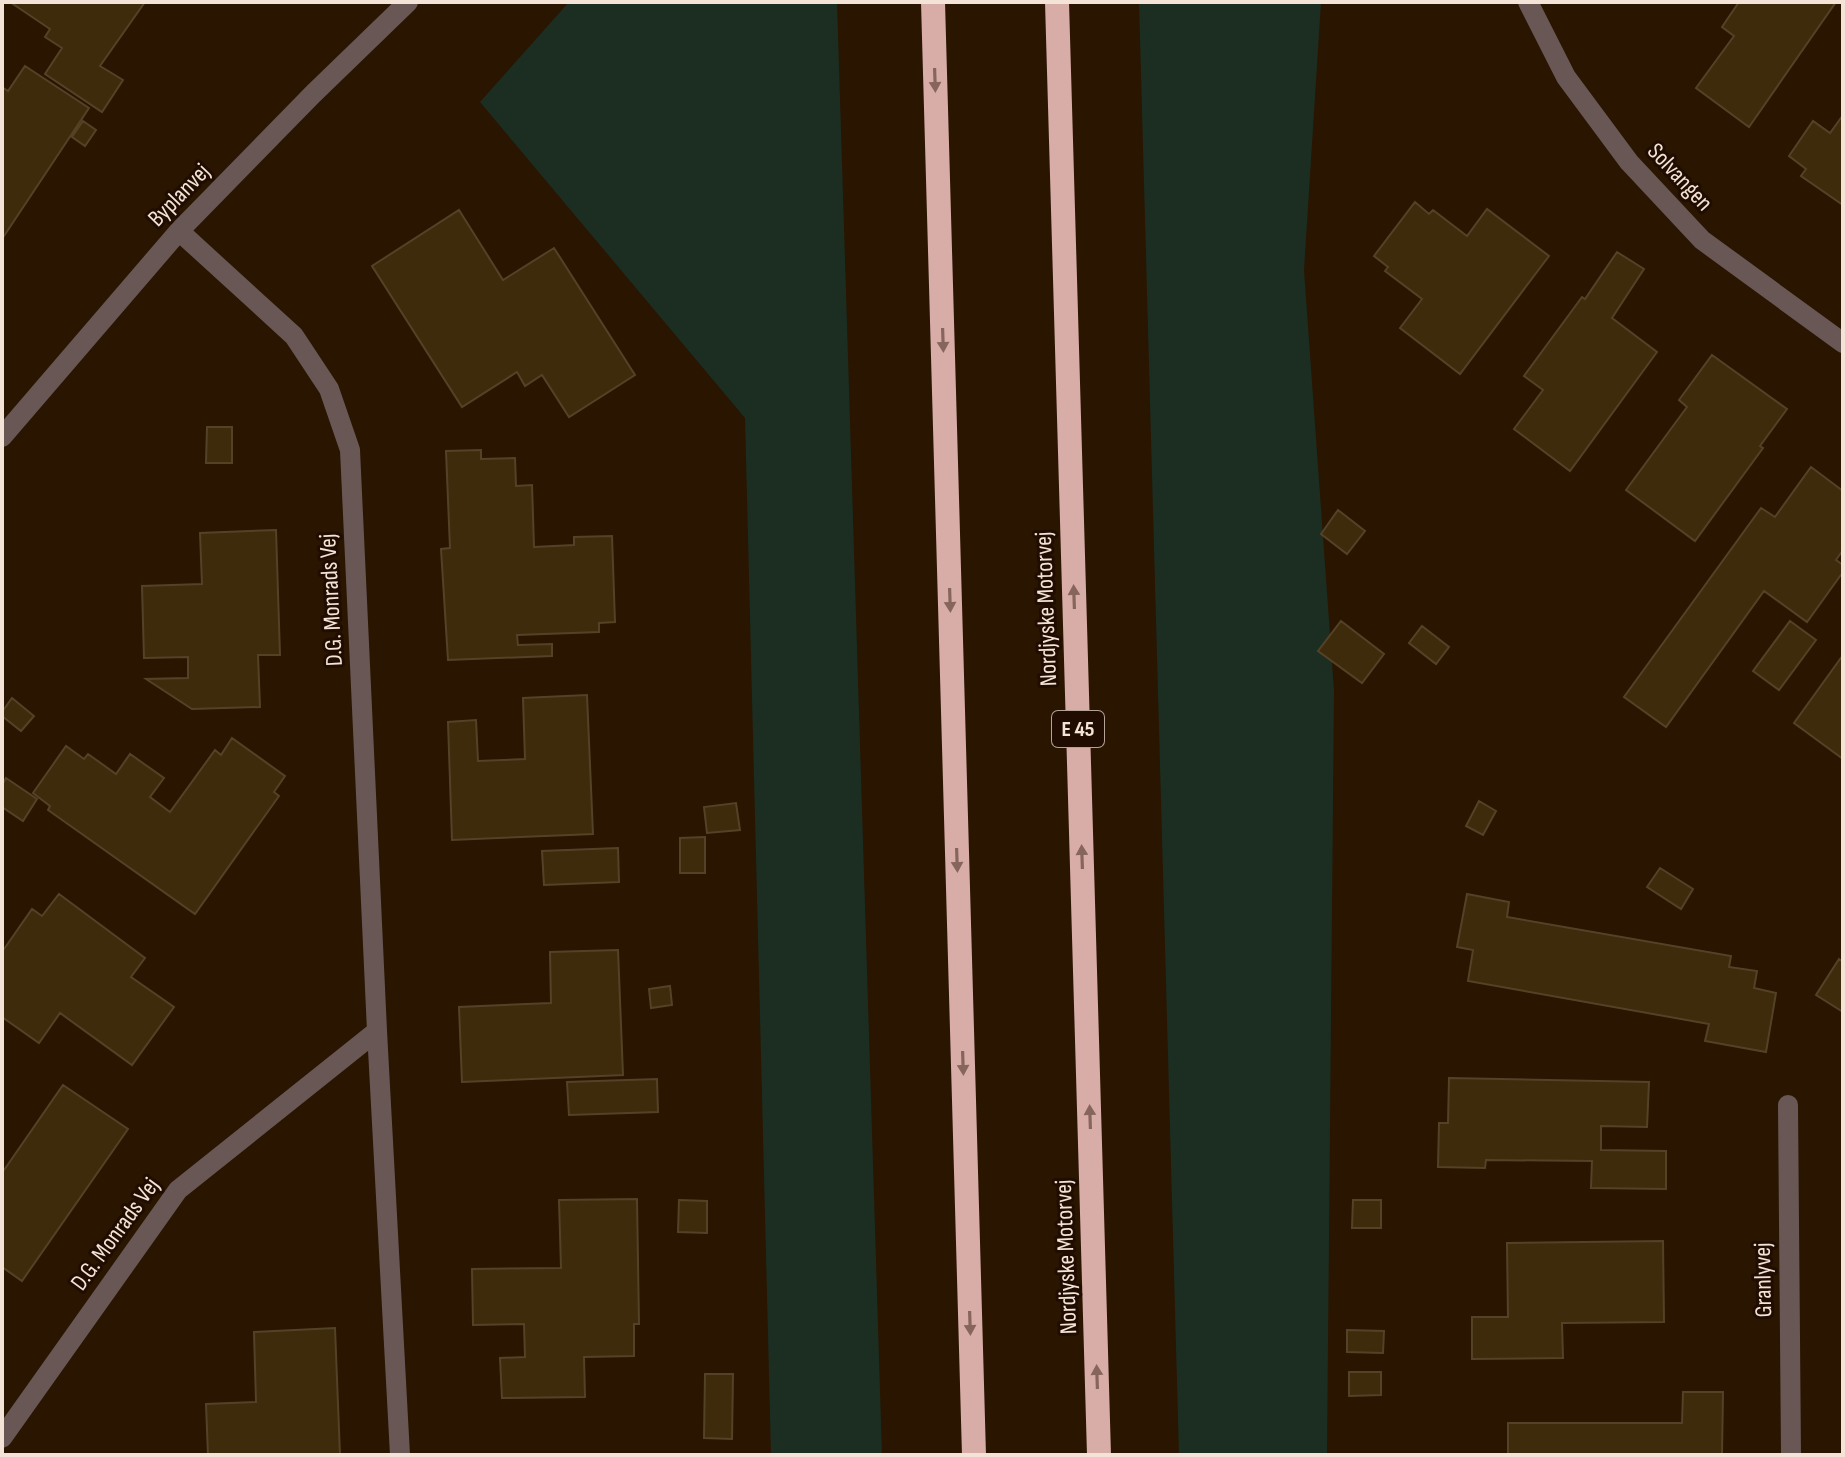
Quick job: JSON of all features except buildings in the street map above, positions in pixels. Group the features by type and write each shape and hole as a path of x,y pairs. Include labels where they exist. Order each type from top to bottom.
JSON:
{"highway":[{"path":"933,2 974,1455"},
{"name":"Nordjyske Motorvej","path":"1057,2 1099,1455"}],"street":[{"name":"Byplanvej","path":"2,437 179,231 408,2"},
{"name":"Solvangen","path":"1528,2 1566,77 1629,162 1702,240 1843,343"},
{"name":"D.G. Monrads Vej","path":"179,231 294,336 329,389 350,450 400,1455"},
{"name":"D.G. Monrads Vej","path":"2,1438 178,1190 377,1031"},
{"name":"Granlyvej","path":"1788,1105 1791,1455"}],"green space":[{"path":"569,2 837,2 882,1455 771,1455 745,418 480,102"},
{"path":"1139,2 1321,2 1304,270 1334,691 1327,1455 1179,1455"}]}
